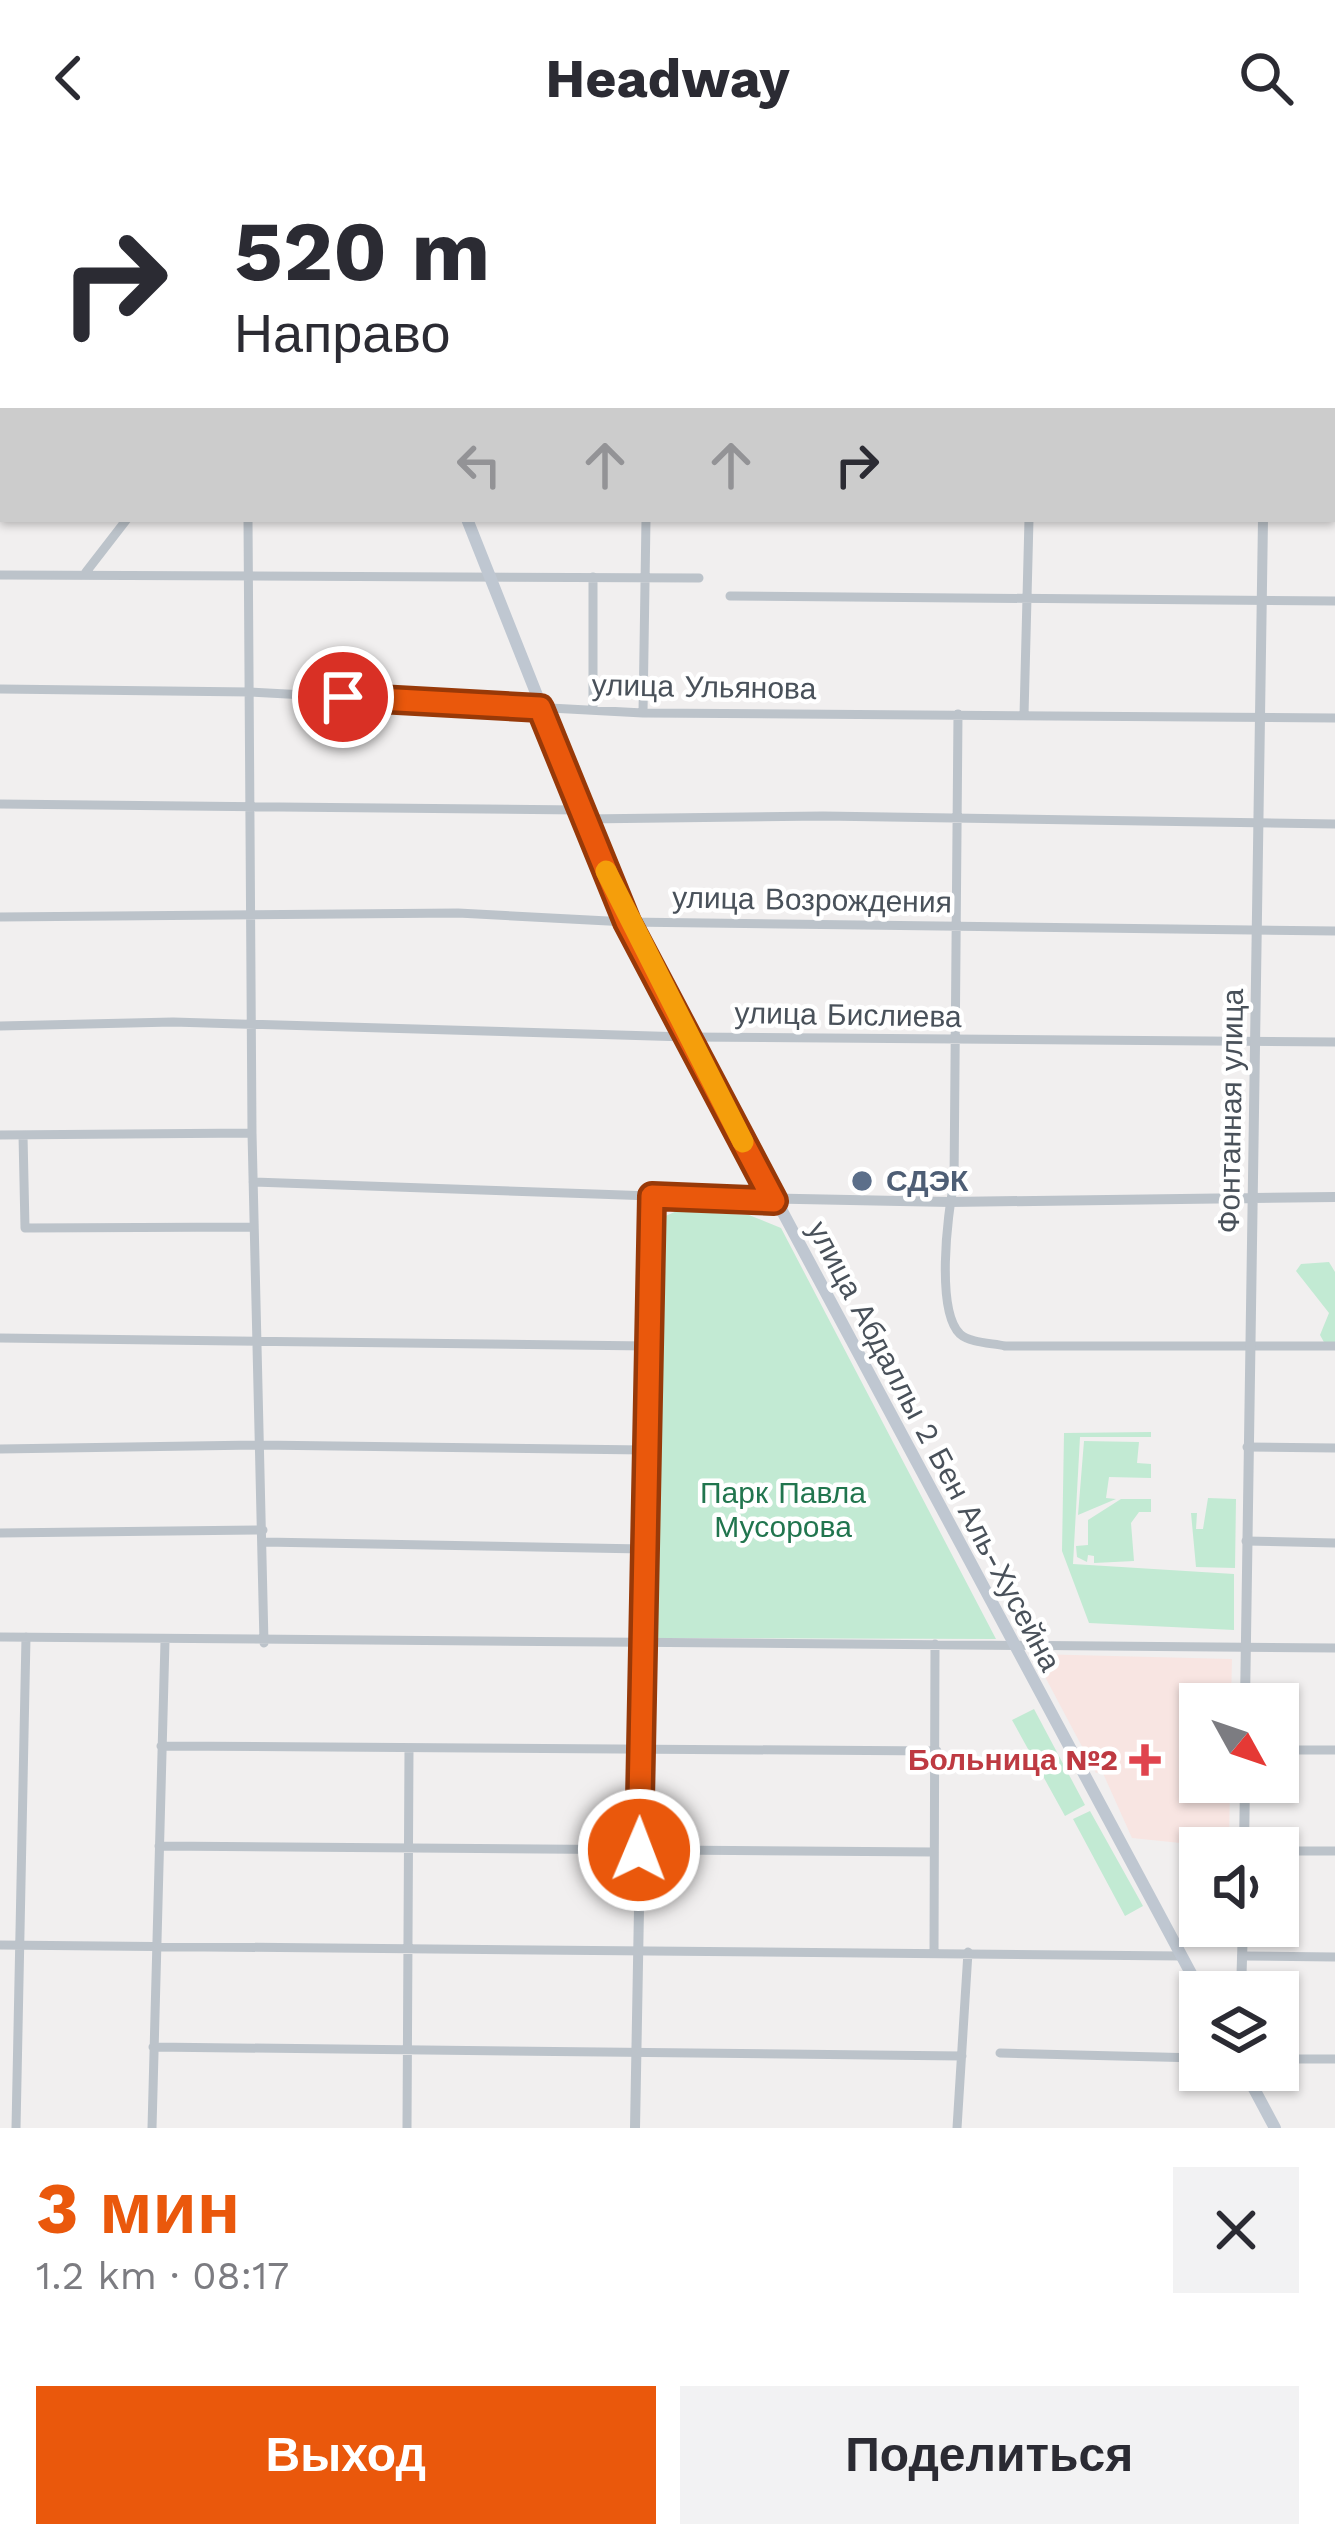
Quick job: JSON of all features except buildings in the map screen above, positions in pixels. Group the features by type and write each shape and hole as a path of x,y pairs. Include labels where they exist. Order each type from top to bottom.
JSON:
{"main road":[{"name":"улица Абдаллы 2 Бен Аль-Хусейна","path":"468,522 627,922 1190,1971"},
{"path":"1255,2091 1275,2128"}],"street":[{"path":"86,572 125,522"},
{"path":"248,522 252,1133 264,1643"},
{"path":"644,713 646,522"},
{"path":"1024,715 1029,522"},
{"name":"Фонтанная улица","path":"1245,1683 1262,522"},
{"path":"0,575 86,572 455,580 488,573 699,578"},
{"path":"593,577 593,710"},
{"path":"730,596 1335,601"},
{"name":"улица Ульянова","path":"0,689 250,692 644,713 1335,718"},
{"path":"958,714 950,1316 964,1338 1006,1346 1335,1346"},
{"path":"0,804 1335,824"},
{"name":"улица Возрождения","path":"0,916 250,912 1335,931"},
{"name":"улица Бислиева","path":"0,1026 251,1025 687,1037 1335,1042"},
{"path":"0,1136 252,1133"},
{"path":"22,1135 25,1228 254,1227"},
{"path":"253,1182 774,1201 1335,1197"},
{"path":"635,2128 652,1196"},
{"path":"0,1338 648,1346"},
{"path":"0,1449 259,1444 645,1450"},
{"path":"1247,1447 1335,1448"},
{"path":"0,1533 643,1549"},
{"path":"1246,1541 1335,1543"},
{"path":"0,1637 264,1643 1335,1648"},
{"path":"16,2128 26,1637"},
{"path":"152,2128 165,1641"},
{"path":"934,1644 934,1952"},
{"path":"161,1746 937,1751"},
{"path":"407,2128 409,1749"},
{"path":"1299,1750 1335,1750"},
{"path":"159,1846 934,1852"},
{"path":"1299,1851 1335,1850"},
{"path":"0,1945 1182,1956"},
{"path":"1242,1947 1242,1971"},
{"path":"957,2128 968,1952"},
{"path":"1242,1956 1335,1957"},
{"path":"153,2047 962,2056"},
{"path":"1000,2053 1179,2057"},
{"path":"1299,2059 1335,2059"}],"shaded area":[{"name":"Больница №2","path":"1033,1654 1232,1659 1231,1683 1179,1683 1179,1803 1230,1803 1229,1827 1179,1827 1179,1843 1132,1838 1102,1771 1096,1773"}],"green space":[{"name":"Парк Павла Мусорова","path":"677,1211 749,1215 781,1228 996,1639 653,1638 657,1235 663,1217"},
{"path":"1329,1262 1335,1272 1335,1344 1325,1344 1320,1335 1329,1313 1296,1271 1301,1264"},
{"path":"1151,1432 1151,1437 1080,1437 1073,1564 1234,1574 1234,1630 1089,1623 1062,1551 1064,1433"},
{"path":"1084,1441 1139,1442 1137,1463 1151,1464 1151,1478 1109,1477 1106,1498 1116,1499 1078,1515"},
{"path":"1208,1498 1236,1499 1235,1568 1196,1567 1191,1513 1197,1513 1196,1529 1203,1529"},
{"path":"1121,1499 1151,1499 1151,1512 1139,1512 1131,1523 1134,1561 1094,1563 1094,1556 1088,1555 1087,1562 1077,1557 1076,1546 1088,1545 1088,1520"},
{"path":"1034,1709 1085,1805 1065,1816 1012,1720"},
{"path":"1090,1811 1143,1906 1125,1916 1073,1819"}],"slow traffic":[{"path":"606,871 627,922 743,1142"}],"place":[{"name":"СДЭК","path":"862,1181"},
{"name":"Больница №2","path":"1145,1760"}],"route":[{"path":"343,697 540,708 627,922 774,1201 652,1196 639,1850"}]}
